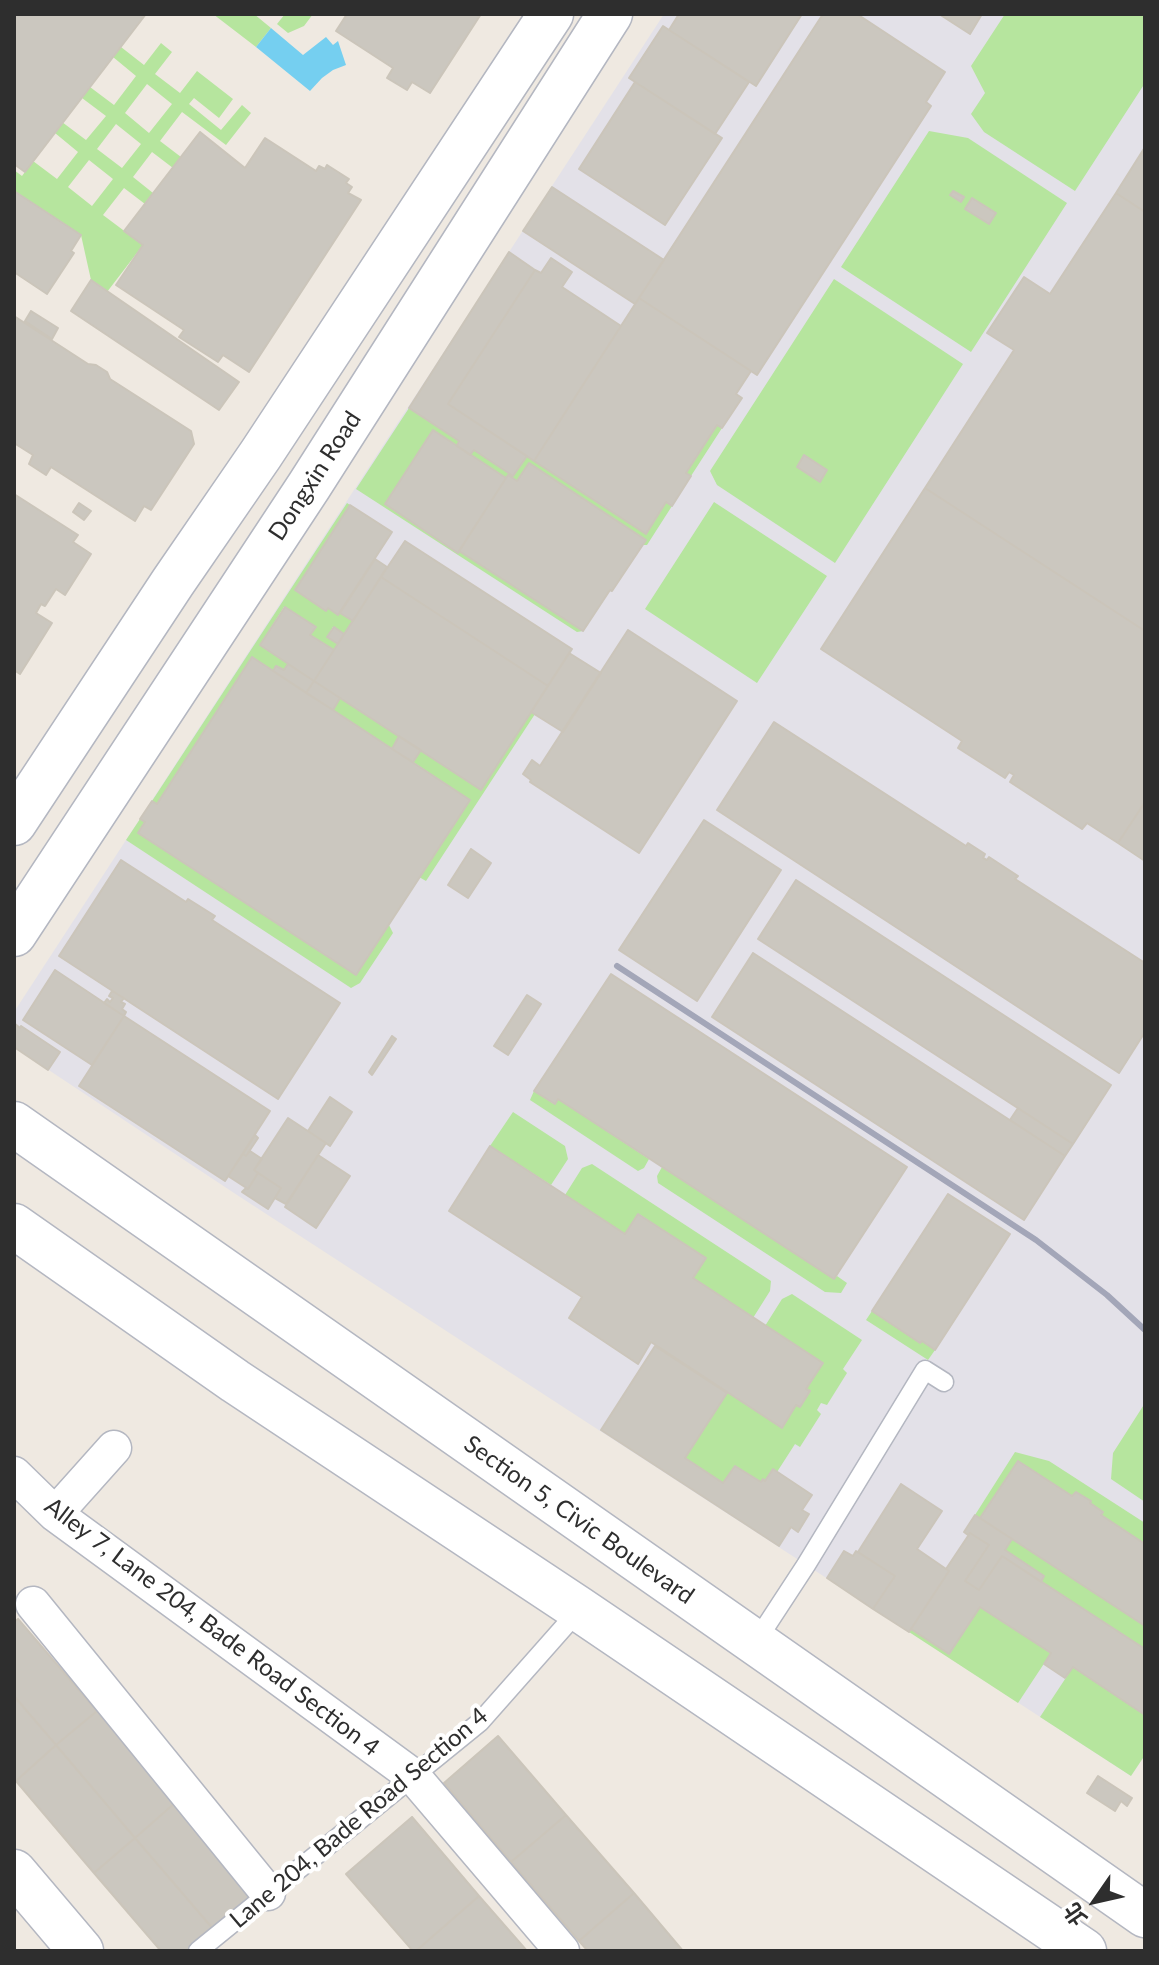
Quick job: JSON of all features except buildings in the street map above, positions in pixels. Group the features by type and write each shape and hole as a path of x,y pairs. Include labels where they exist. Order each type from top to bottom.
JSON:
{"street":[{"path":"14,823 551,14"},
{"name":"Dongxin Road","path":"14,934 309,486 610,14"},
{"name":"Section 5, Civic Boulevard","path":"14,1124 1145,1915"},
{"path":"14,1226 235,1381 579,1609 1084,1951"},
{"path":"55,1514 114,1448"},
{"name":"Alley 7, Lane 204, Bade Road Section 4","path":"14,1474 55,1514 413,1776 562,1951"},
{"path":"33,1604 268,1893"},
{"path":"14,1872 81,1951"}],"lane":[{"path":"755,1643 925,1370 944,1382"},
{"name":"Lane 204, Bade Road Section 4","path":"198,1951 480,1722 579,1609"}],"shaded area":[{"path":"664,14 1145,14 1145,1755 1131,1776 14,1047 14,1012"}],"green space":[{"path":"213,14 254,14 271,28 256,47"},
{"path":"285,14 313,14 304,26 288,33 277,24"},
{"path":"1005,14 1145,14 1145,83 1075,191 984,132 971,114 985,93 971,66"},
{"path":"161,43 172,52 155,74 180,93 197,71 233,99 219,118 194,98 189,104 221,130 242,105 251,113 226,145 182,112 160,141 181,157 173,168 152,152 133,177 153,193 145,204 124,188 103,215 143,245 107,292 91,280 81,235 14,191 14,170 22,176 33,161 57,179 78,152 55,133 62,122 86,140 106,116 82,98 90,87 114,105 136,76 113,57 121,47 144,65","holes":["147,84 172,104 149,133 125,113","116,124 141,144 122,168 97,149","89,160 113,179 92,206 68,187"]},
{"path":"929,131 968,138 1067,203 971,352 841,267"},
{"path":"834,279 963,364 835,563 717,485 710,471"},
{"path":"409,408 459,441 457,446 432,431 385,504 583,631 577,632 356,489"},
{"path":"717,425 722,428 691,476 686,473"},
{"path":"474,450 513,476 527,456 646,533 666,502 672,506 647,545 642,545 645,539 529,463 517,481 508,475 506,478 470,455"},
{"path":"714,502 827,576 757,683 645,609"},
{"path":"347,503 350,505 295,590 326,610 328,608 353,621 344,634 333,627 327,637 338,644 334,650 310,635 315,628 284,607 260,645 288,664 284,670 277,666 273,671 252,658 157,804 152,801"},
{"path":"340,698 399,736 392,749 333,710"},
{"path":"531,712 535,714 426,881 419,877 470,800 413,762 421,750"},
{"path":"140,819 145,822 138,833 356,975 389,925 393,933 360,983 351,988 126,840"},
{"path":"534,1091 554,1104 558,1099 649,1159 644,1168 638,1171 530,1100"},
{"path":"513,1112 565,1146 568,1159 551,1185 490,1146"},
{"path":"592,1164 771,1281 770,1291 753,1318 693,1278 705,1258 639,1214 625,1234 565,1195 582,1168"},
{"path":"662,1167 834,1279 837,1276 847,1283 841,1293 825,1292 658,1183 657,1176"},
{"path":"792,1294 862,1340 843,1369 847,1373 827,1405 821,1403 817,1410 821,1414 800,1447 795,1444 777,1472 761,1482 735,1466 723,1483 685,1458 728,1392 782,1427 796,1405 800,1407 810,1392 806,1389 823,1363 765,1326 782,1299"},
{"path":"872,1311 935,1350 928,1360 866,1320"},
{"path":"1145,1403 1145,1502 1111,1479 1113,1453"},
{"path":"1015,1452 1049,1461 1145,1523 1145,1544 1101,1515 1102,1511 1090,1501 1076,1492 1072,1496 1018,1461 980,1518 975,1515"},
{"path":"1012,1539 1145,1626 1145,1649 1041,1582 1044,1576 1005,1550"},
{"path":"980,1607 1051,1653 1018,1703 909,1632"},
{"path":"1073,1667 1145,1715 1145,1755 1131,1776 1040,1717"}],"water":[{"path":"271,28 303,55 326,37 333,45 338,41 346,65 333,70 310,91 256,47"}],"railway":[{"path":"617,966 1036,1240 1107,1295 1145,1330"}]}
